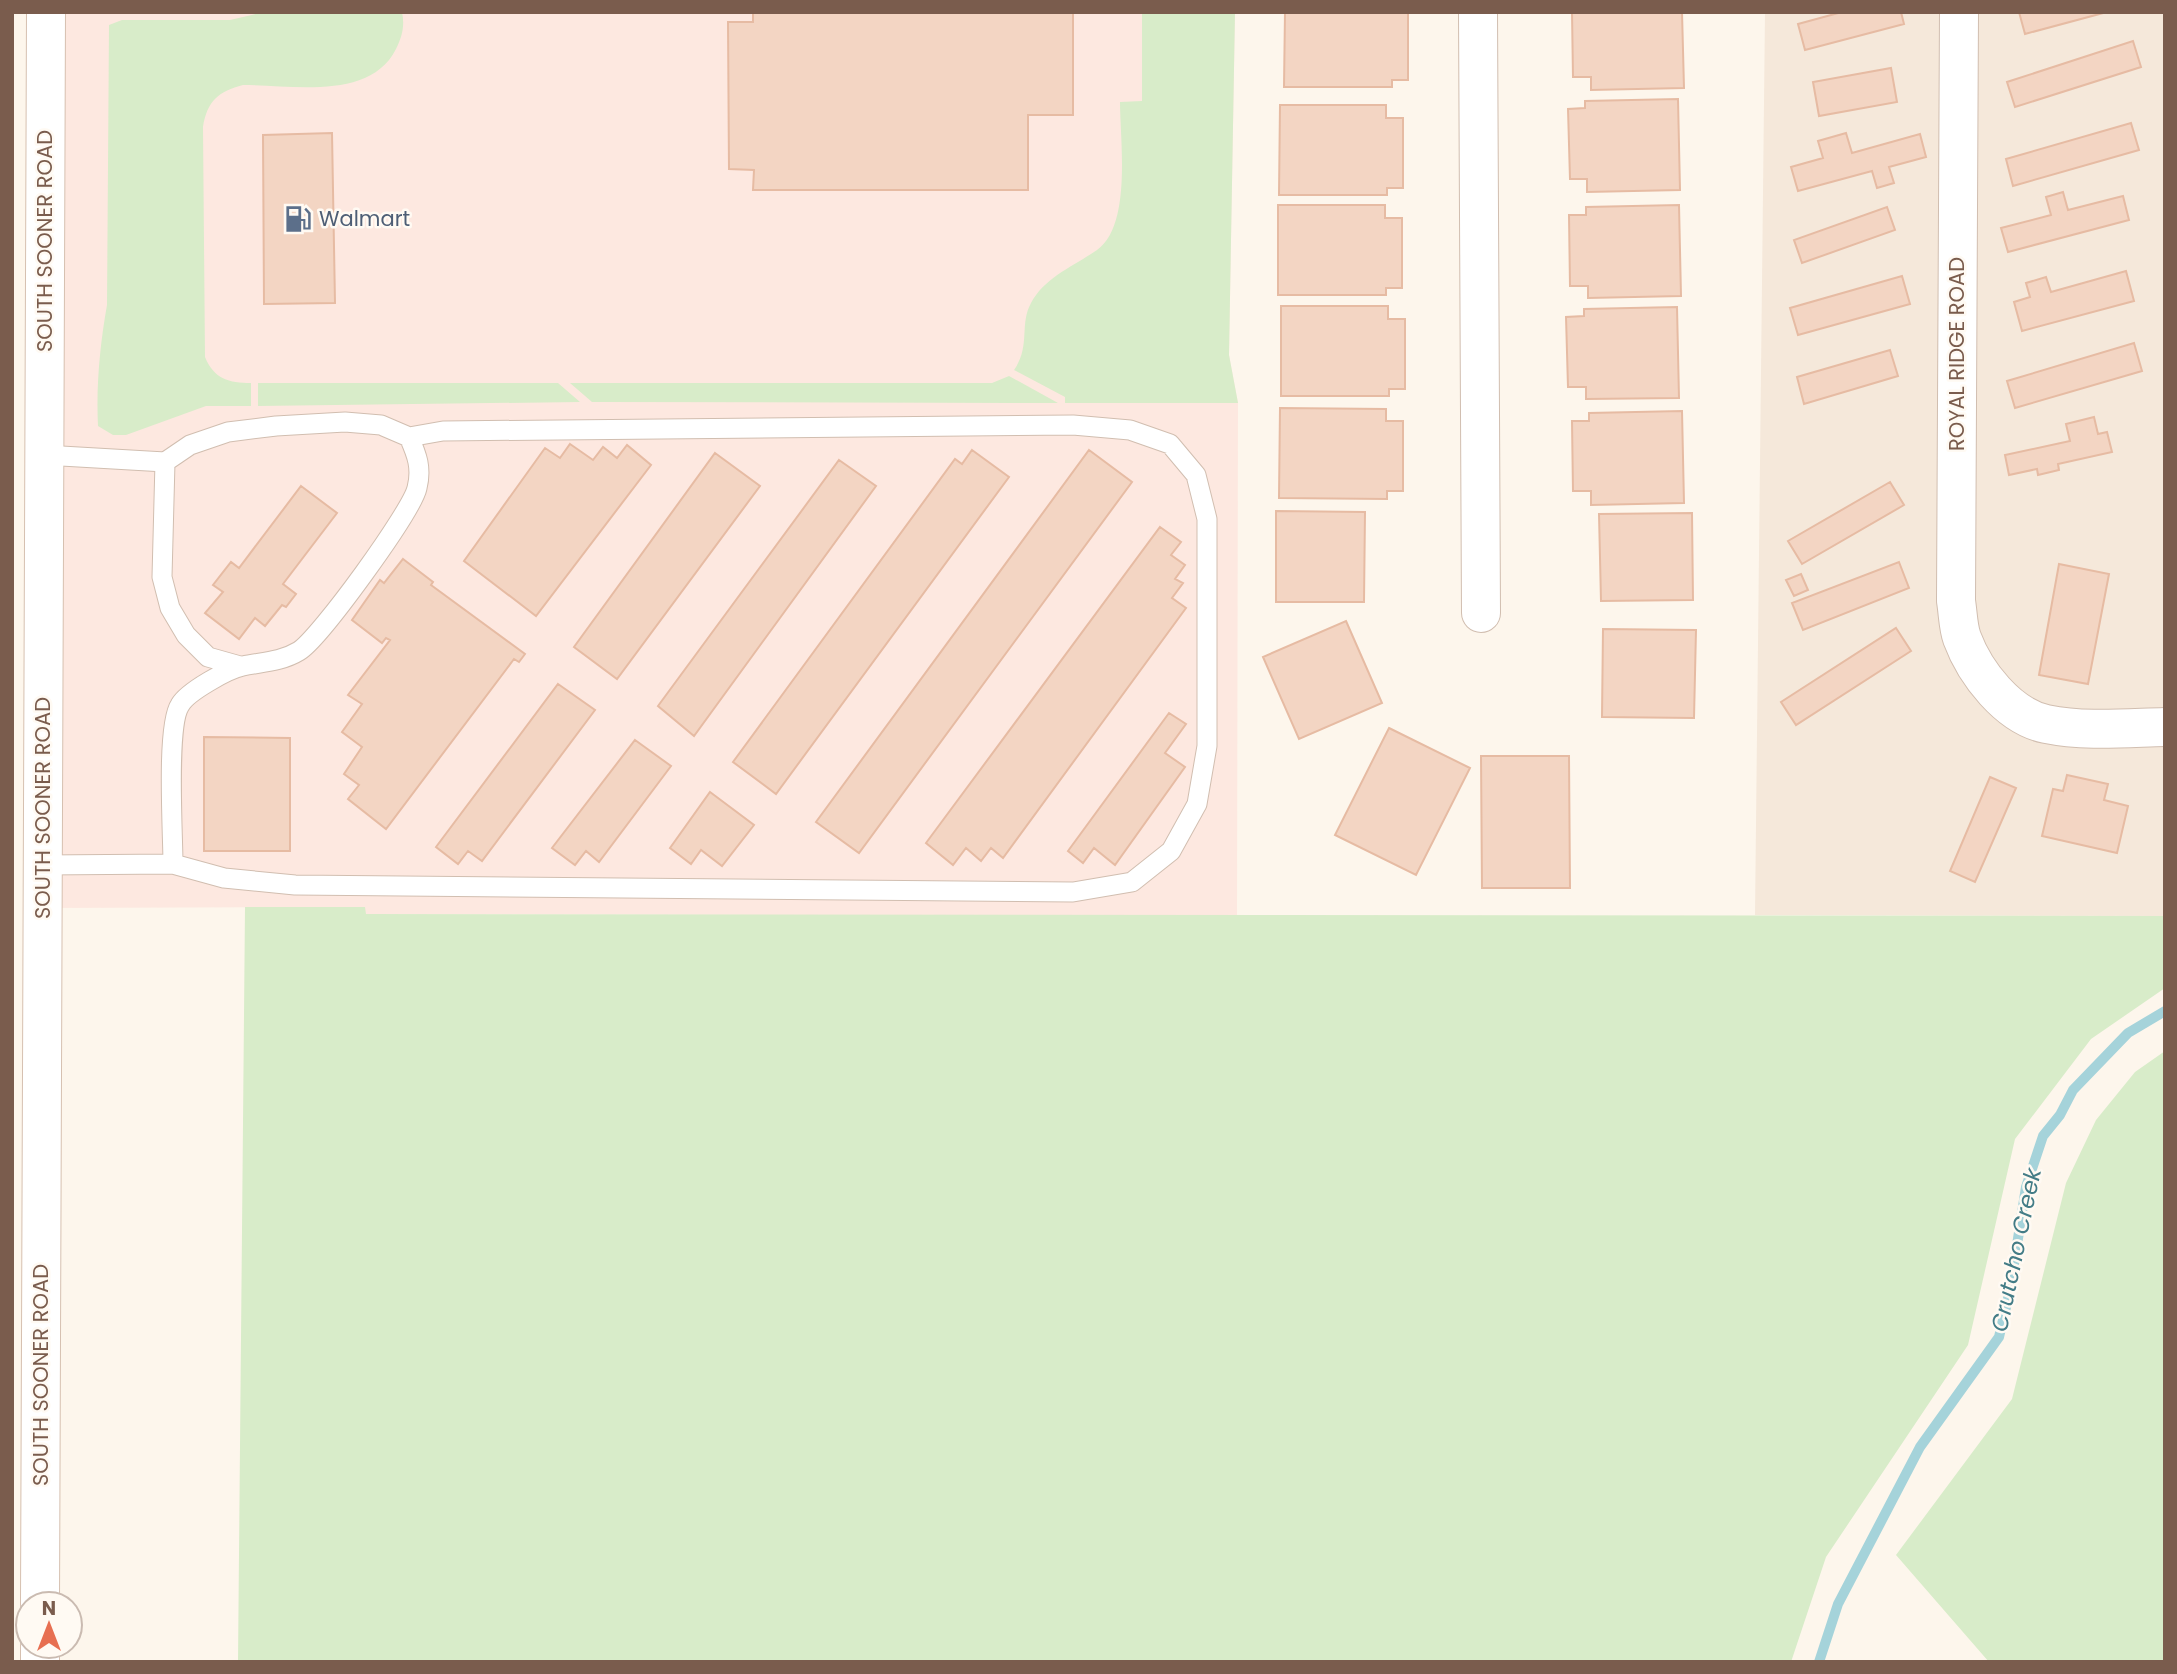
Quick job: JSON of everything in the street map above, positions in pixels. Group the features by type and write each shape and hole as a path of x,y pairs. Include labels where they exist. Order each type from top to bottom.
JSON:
{"main road":[{"name":"SOUTH SOONER ROAD","path":"40,1590 46,12"},
{"path":"1478,12 1481,613"},
{"name":"ROYAL RIDGE ROAD","path":"1959,12 1956,601 1961,636 1975,664 1991,687 2015,710 2043,723 2081,728 2165,727"}],"lane":[{"path":"43,864 173,864 224,878 295,885 1073,892 1132,882 1171,852 1197,804 1207,746 1207,519 1196,475 1170,444 1130,430 1073,425 443,430 409,437 382,425 345,422 228,432 190,445 165,462 44,455"},
{"path":"173,864 174,727 179,705 197,689 240,666 272,662 299,651 318,633 395,527 417,490 420,462 409,437"},
{"path":"165,462 162,577 170,608 186,635 208,657 240,666"}],"shaded area":[{"path":"46,12 1235,12 1229,355 1238,403 1237,916 365,914 365,907 43,908"},
{"path":"1765,12 2165,12 2165,916 1755,915"}],"green space":[{"path":"264,12 402,12 403,27 396,49 384,65 368,77 328,86 243,85 227,90 211,104 203,127 205,357 213,370 223,378 251,383 251,406 206,406 126,435 113,435 98,426 99,365 107,305 109,25 122,20 230,20"},
{"path":"1142,12 1235,12 1229,355 1238,403 1065,403 1065,397 1014,370 1024,344 1028,311 1037,294 1052,279 1097,250 1108,238 1115,222 1122,181 1120,102 1142,101"},
{"path":"1009,376 1058,403 592,402 570,383 992,383"},
{"path":"258,383 558,383 580,402 258,406"},
{"path":"245,907 365,907 366,914 2165,916 2165,988 2091,1039 2015,1139 1968,1345 1826,1557 1791,1662 238,1662"},
{"path":"2165,1051 2165,1662 1989,1662 1896,1555 2012,1399 2066,1183 2096,1120 2135,1072"}],"building":[{"path":"753,12 1073,12 1073,115 1028,115 1028,190 753,190 754,170 729,169 728,22 753,22"},
{"path":"1285,12 1408,12 1408,80 1392,80 1392,87 1284,87"},
{"path":"1572,12 1682,12 1684,88 1591,90 1591,77 1573,77"},
{"path":"1842,12 1901,12 1904,24 1805,50 1798,24"},
{"path":"2019,12 2107,12 2025,34"},
{"path":"2133,41 2141,67 2015,107 2007,82"},
{"path":"1891,68 1897,102 1819,116 1813,82"},
{"path":"1678,99 1680,190 1587,192 1587,179 1570,179 1568,109 1585,108 1585,101"},
{"path":"1280,105 1386,105 1386,118 1403,118 1403,188 1387,188 1387,195 1279,195"},
{"path":"2131,123 2139,150 2013,186 2006,159"},
{"name":"Walmart","path":"332,133 335,303 264,304 263,135"},
{"path":"1846,133 1852,153 1920,134 1926,157 1889,167 1894,183 1877,188 1872,171 1798,191 1791,167 1823,158 1818,141"},
{"path":"2063,192 2068,210 2123,196 2129,220 2008,252 2001,228 2051,215 2046,197"},
{"path":"1278,205 1385,205 1385,218 1402,218 1402,288 1386,288 1386,295 1278,295"},
{"path":"1679,205 1681,296 1588,298 1588,286 1570,286 1569,215 1586,215 1586,207"},
{"path":"1887,207 1895,230 1802,263 1794,240"},
{"path":"2126,271 2134,301 2022,331 2014,302 2030,297 2026,283 2046,277 2051,292"},
{"path":"1902,276 1910,304 1798,335 1790,308"},
{"path":"1281,306 1388,306 1388,319 1405,319 1405,389 1389,389 1389,396 1281,396"},
{"path":"1677,307 1679,398 1586,399 1586,387 1568,387 1566,317 1584,316 1584,309"},
{"path":"2134,343 2142,371 2015,408 2007,381"},
{"path":"1890,350 1898,376 1804,404 1797,377"},
{"path":"1280,408 1386,409 1386,421 1403,421 1403,491 1387,491 1387,499 1279,498"},
{"path":"1682,411 1684,503 1591,505 1591,491 1573,491 1572,421 1589,421 1589,413"},
{"path":"2094,417 2098,434 2107,432 2112,452 2058,464 2059,470 2038,475 2037,469 2009,475 2005,455 2070,441 2066,424"},
{"path":"570,444 593,460 603,447 617,458 627,445 651,465 536,616 464,561 545,448 560,458"},
{"path":"972,450 1009,477 776,794 733,762 955,459 962,464"},
{"path":"1089,450 1132,482 859,853 816,822"},
{"path":"715,453 760,486 617,679 574,647"},
{"path":"839,460 876,486 694,736 658,706"},
{"path":"1890,482 1904,505 1802,564 1788,541"},
{"path":"301,486 337,513 283,584 296,594 286,607 282,605 265,626 255,618 239,639 205,613 223,592 213,585 231,562 239,568"},
{"path":"1276,511 1365,512 1364,602 1276,602"},
{"path":"1692,513 1693,600 1601,601 1599,514"},
{"path":"1160,527 1181,542 1171,555 1185,565 1175,579 1183,583 1172,598 1186,608 1003,858 991,848 981,861 966,848 953,865 926,843"},
{"path":"403,559 433,582 431,585 525,654 519,662 514,659 386,829 348,799 359,785 344,774 362,747 342,732 362,704 348,695 390,640 386,638 382,643 352,620 380,580 384,583"},
{"path":"1899,562 1909,588 1803,630 1792,603"},
{"path":"2059,564 2109,574 2088,684 2039,675"},
{"path":"1801,574 1808,590 1794,596 1786,580"},
{"path":"1346,621 1382,703 1299,739 1263,657"},
{"path":"1896,628 1911,651 1796,725 1781,702"},
{"path":"1603,629 1696,630 1694,718 1602,717"},
{"path":"558,684 595,710 482,861 468,851 458,864 436,847"},
{"path":"1169,713 1186,724 1165,753 1185,767 1115,865 1094,848 1083,863 1068,851"},
{"path":"1389,728 1470,768 1416,875 1335,835"},
{"path":"204,737 290,738 290,851 204,851"},
{"path":"635,740 671,766 599,862 586,851 575,865 552,848"},
{"path":"1481,756 1569,756 1570,888 1482,888"},
{"path":"2067,775 2108,784 2104,800 2128,806 2117,853 2042,836 2053,789 2063,791"},
{"path":"1990,777 2016,788 1975,882 1950,871"},
{"path":"710,792 754,825 722,866 701,850 691,864 670,848"}],"waterway":[{"name":"Crutcho Creek","path":"1819,1662 1838,1604 1920,1447 1999,1337 2010,1290 2026,1187 2043,1136 2060,1115 2073,1090 2128,1033 2165,1011"}],"place":[{"name":"Walmart","path":"298,219"}]}
